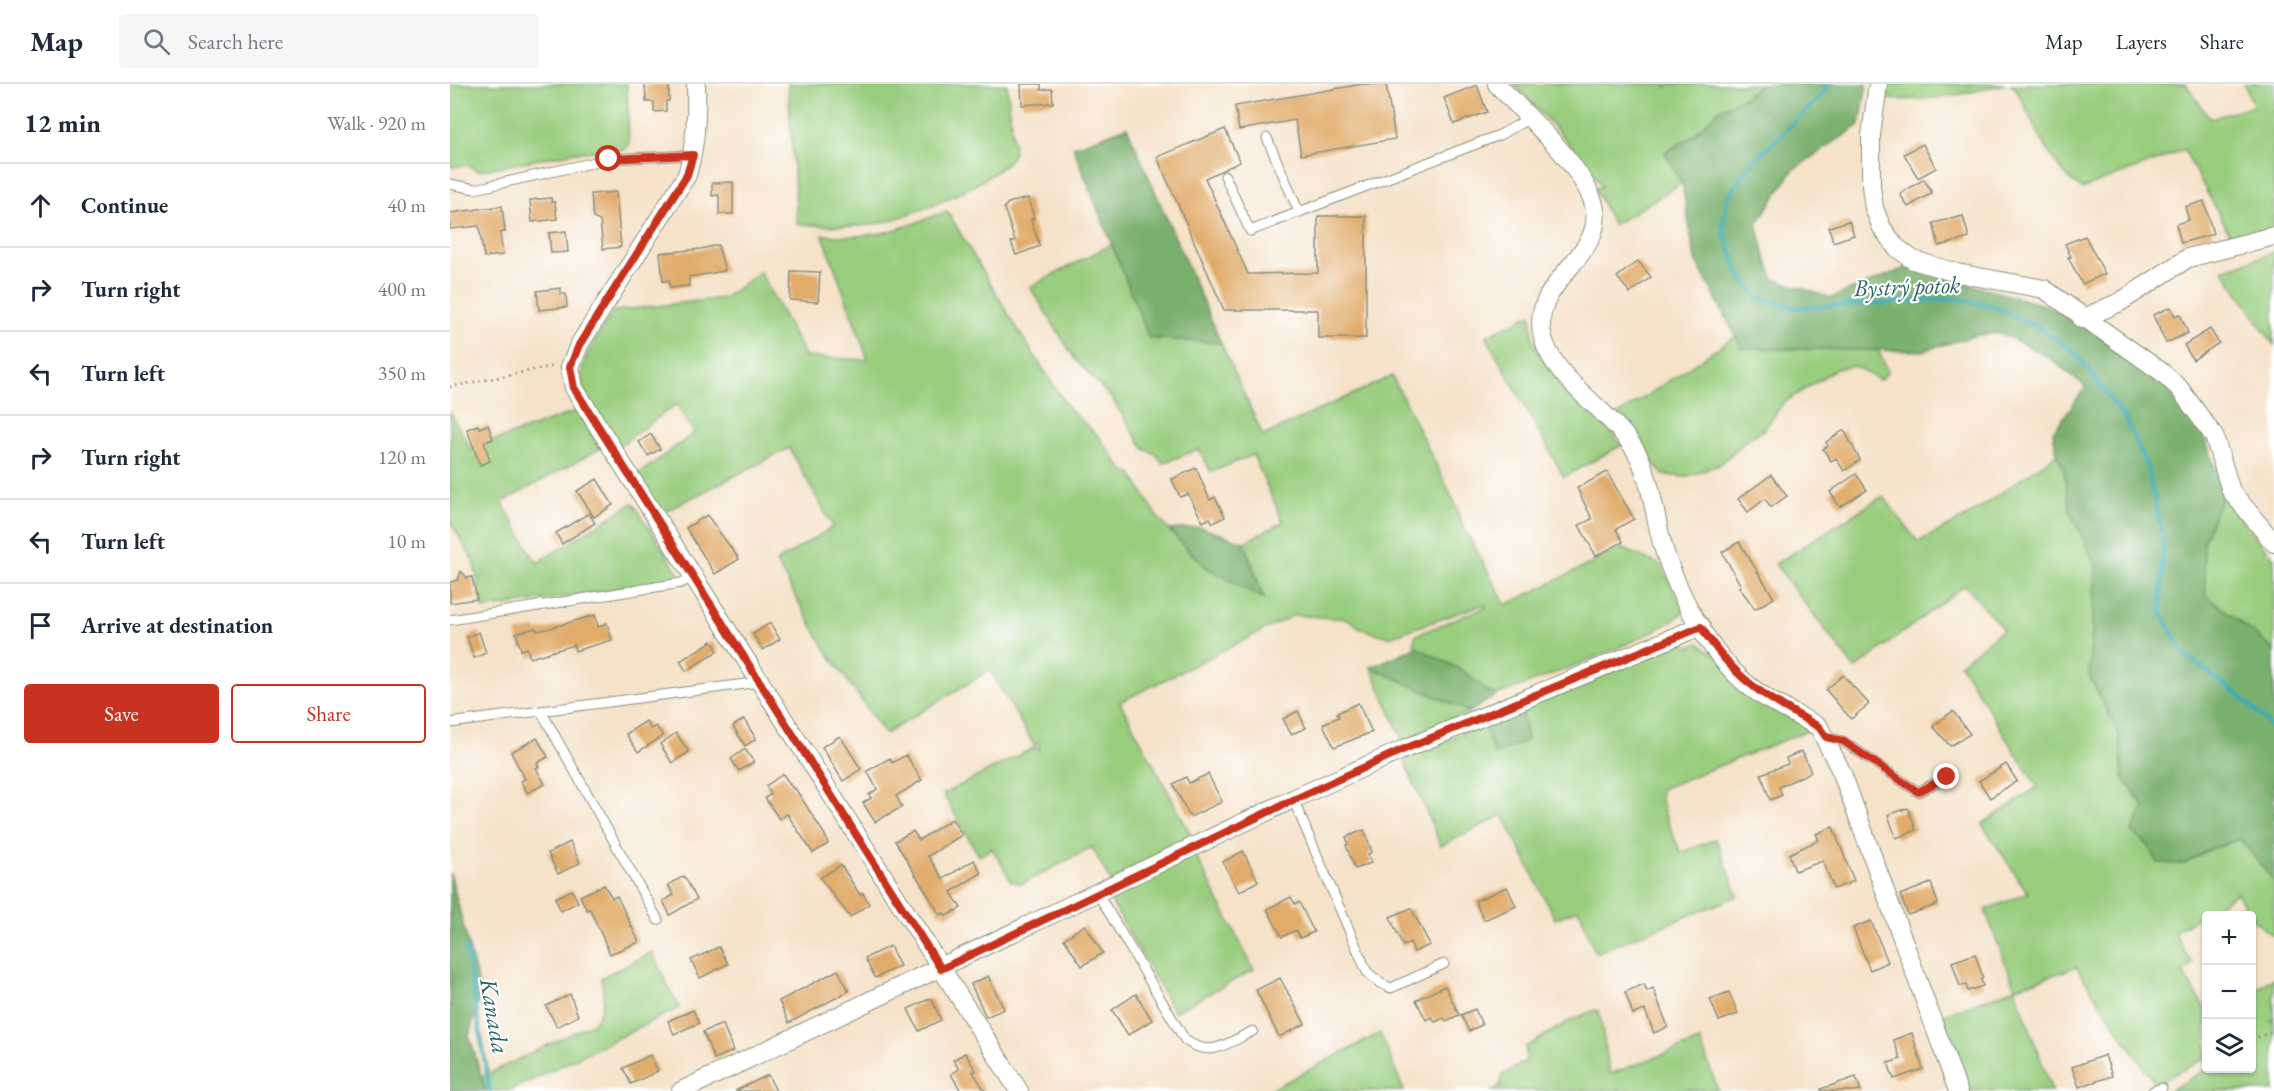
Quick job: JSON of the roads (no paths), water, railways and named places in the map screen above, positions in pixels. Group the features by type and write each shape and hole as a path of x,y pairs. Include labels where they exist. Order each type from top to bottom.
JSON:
{"street":[{"path":"696,84 697,119 693,155 687,175 579,345 570,367 574,388 1019,1091"},
{"path":"1497,84 1575,168 1591,195 1597,214 1585,249 1545,297 1539,317 1543,338 1549,352 1561,369 1615,425 1639,457 1665,553 1680,589 1701,627 1721,656 1743,680 1819,727 1826,737 1842,773 1958,1091"},
{"path":"1878,84 1871,135 1870,186 1874,208 1882,228 1896,247 1913,260 1957,273 2044,289 2082,319 2163,373 2179,388 2214,436 2232,490 2274,543"},
{"path":"2082,319 2121,302 2164,271 2188,258 2274,236"},
{"path":"681,1091 1402,750 1701,627"}],"lane":[{"path":"1225,176 1250,231 1502,134 1528,119"},
{"path":"1268,138 1299,212"},
{"path":"450,184 475,189 609,159 693,155"},
{"path":"450,620 681,583 693,577"},
{"path":"450,723 760,682"},
{"path":"541,711 658,920"},
{"path":"1826,737 1843,741 1918,792 1947,777"},
{"path":"1293,800 1367,972 1380,983 1391,988 1444,964"},
{"path":"1098,894 1185,1040 1197,1049 1216,1048 1253,1031"}],"waterway":[{"name":"Bystrý potok","path":"1829,84 1821,96 1748,167 1727,199 1723,229 1740,275 1759,298 1795,308 1957,299 1989,305 2038,327 2074,351 2126,420 2147,467 2163,538 2161,612 2184,654 2241,697 2274,729"},
{"name":"Kanada","path":"466,948 490,1091"}]}
